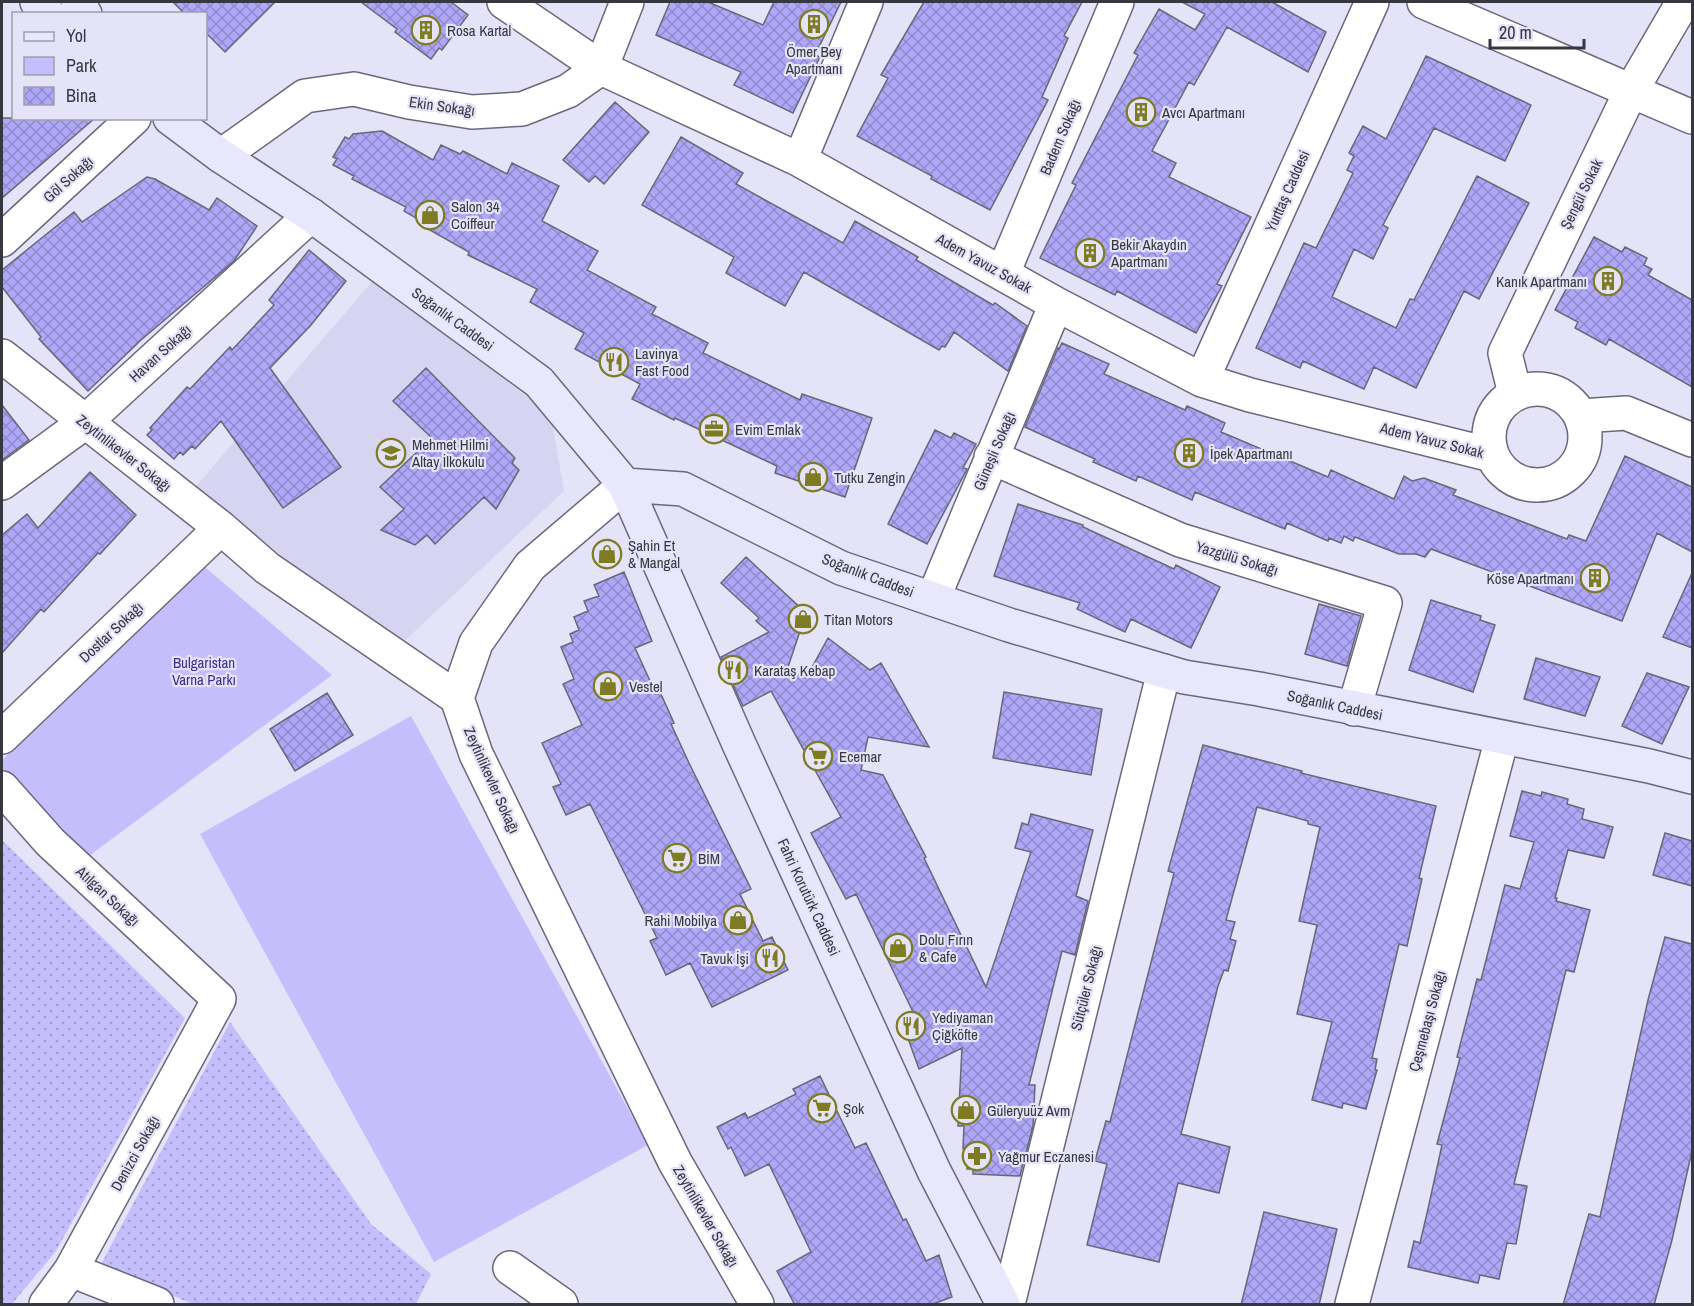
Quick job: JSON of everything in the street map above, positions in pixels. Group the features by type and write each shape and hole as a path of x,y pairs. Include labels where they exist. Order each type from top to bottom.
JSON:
{"street":[{"name":"Adem Yavuz Sokak","path":"504,2 601,68 800,160 1056,304 1202,380 1250,395 1492,455"},
{"path":"601,68 627,2"},
{"path":"800,160 866,2"},
{"name":"Badem Sokağı","path":"1003,273 1117,2"},
{"name":"Yurttaş Caddesi","path":"1202,380 1372,2"},
{"path":"1424,2 1692,117"},
{"name":"Şengül Sokak","path":"1515,394 1505,353 1631,91 1683,2"},
{"name":"Ekin Sokağı","path":"221,156 305,96 354,89 409,102 472,112 522,109 568,91 601,68"},
{"name":"Göl Sokağı","path":"2,240 132,120"},
{"name":"Soğanlık Caddesi","path":"173,120 221,156 312,215 539,382 625,485 683,489 841,568 1009,625 1164,671 1649,766 1692,777"},
{"name":"Havan Sokağı","path":"2,483 84,423 312,215"},
{"name":"Güneşli Sokağı","path":"933,599 1056,304"},
{"name":"Zeytinlikevler Sokağı","path":"2,356 84,423 221,528 267,568 457,698 476,754 675,1162 757,1305"},
{"path":"1515,394 1530,389 1545,389 1560,394 1581,416 1626,413 1692,440"},
{"name":"Adem Yavuz Sokak","path":"1515,394 1503,402 1494,413 1488,441 1499,468 1511,479 1526,485 1541,486 1556,482 1569,474 1579,461 1585,447 1585,431 1581,416"},
{"name":"Yazgülü Sokağı","path":"992,457 1180,540 1385,603 1354,709"},
{"path":"457,698 476,643 530,566 625,485"},
{"name":"Fahri Korutürk Caddesi","path":"625,485 739,744 929,1160 1003,1305"},
{"name":"Dostlar Sokağı","path":"2,737 221,528"},
{"name":"Sütçüler Sokağı","path":"1008,1305 1164,671"},
{"name":"Çeşmebaşı Sokağı","path":"1352,1305 1502,738"},
{"name":"Atılgan Sokağı","path":"2,788 50,842 219,999"},
{"name":"Denizci Sokağı","path":"46,1305 71,1270 219,999"},
{"path":"520,1305 510,1268 561,1305"},
{"path":"71,1270 157,1305"}],"shaded area":[{"name":"Mehmet Hilmi Altay İlkokulu","path":"377,276 551,416 564,491 397,648 190,493"}],"green space":[{"name":"Bulgaristan Varna Parkı","path":"200,563 332,675 85,859 2,774 2,760"},
{"path":"411,716 648,1145 434,1262 200,834"},
{"path":"2,840 185,1018 56,1251 12,1304 2,1304"},
{"path":"230,1022 371,1224 431,1274 416,1304 193,1304 100,1266"}],"building":[{"path":"173,2 275,2 225,52 207,34 207,12 183,12"},
{"name":"Rosa Kartal","path":"361,2 451,2 468,15 442,50 439,48 431,59"},
{"path":"670,2 708,2 763,25 774,2 841,2 815,55 820,57 793,113 734,85 741,72 656,35"},
{"path":"924,2 1082,2 1064,36 1068,38 1042,97 1048,100 990,210 857,136 888,78 881,75"},
{"path":"1182,2 1272,2 1326,32 1308,72 1227,27 1194,85 1189,82 1152,151 1176,163 1169,177 1251,217 1217,284 1222,286 1196,333 1117,291 1115,295 1040,258 1076,185 1072,183 1138,55 1134,53 1159,9 1195,30 1205,14"},
{"path":"1426,56 1531,105 1505,161 1434,128 1383,225 1388,228 1373,259 1354,249 1332,297 1396,328 1410,299 1414,300 1477,176 1529,203 1479,299 1464,291 1416,388 1374,367 1364,389 1303,361 1300,368 1256,348 1304,243 1316,248 1353,173 1347,170 1354,156 1349,153 1363,126 1386,139"},
{"path":"615,102 649,132 604,184 595,176 589,182 563,160"},
{"path":"2,118 93,120 2,198"},
{"path":"382,131 433,160 441,145 460,154 463,151 507,174 512,163 559,186 542,221 598,251 587,270 656,307 652,314 708,343 703,353 800,400 802,394 872,418 845,497 775,473 777,466 632,399 640,384 575,349 584,333 530,302 537,289 468,255 469,252 421,225 423,222 404,211 406,207 352,179 354,176 333,165 337,159 333,157 345,137 349,139 353,134"},
{"path":"681,137 743,173 736,184 843,243 855,221 918,257 916,260 993,305 995,303 1027,326 1008,371 954,332 945,347 942,346 939,350 804,272 785,306 726,273 734,257 642,205"},
{"path":"147,177 155,179 209,210 217,198 257,226 234,261 141,340 88,391 39,339 41,337 2,287 2,270 74,212 82,222"},
{"path":"1594,237 1622,252 1625,247 1647,258 1644,265 1652,269 1648,275 1692,300 1692,387 1609,339 1606,345 1575,328 1578,322 1555,310"},
{"path":"309,250 346,281 311,325 270,368 341,467 283,508 221,421 195,449 192,446 183,455 180,452 174,459 147,435 152,430 150,428 187,387 190,389 230,347 232,350 274,305 269,300"},
{"path":"1062,343 1109,364 1104,374 1185,410 1187,406 1225,423 1221,432 1328,477 1331,470 1394,499 1404,476 1412,481 1424,478 1456,490 1453,495 1567,539 1569,535 1586,541 1625,456 1692,487 1692,552 1657,533 1622,621 1431,549 1425,557 1416,554 1399,554 1355,537 1353,541 1344,536 1341,543 1329,538 1328,541 1287,523 1285,529 1195,492 1192,500 1138,476 1136,481 1093,462 1095,459 1025,427"},
{"path":"426,368 515,458 512,463 519,470 496,509 484,497 435,544 427,535 415,545 381,530 404,509 380,487 432,438 393,401"},
{"path":"2,405 29,440 2,460"},
{"path":"935,430 951,438 954,433 976,444 963,468 967,469 927,544 888,524"},
{"path":"90,472 136,515 44,612 41,609 2,653 2,535 27,514 38,528"},
{"path":"1018,504 1083,525 1083,527 1174,569 1176,565 1220,587 1191,648 1131,619 1125,632 1077,609 1080,603 994,576"},
{"path":"746,557 806,613 787,670 806,678 828,638 870,670 881,663 929,747 868,737 861,770 883,775 926,857 924,858 986,987 1031,852 1015,848 1022,823 1028,825 1031,814 1093,830 1076,896 1088,901 1075,955 1062,951 1029,1085 1035,1085 1033,1126 1020,1176 973,1174 973,1169 967,1169 968,1149 963,1149 964,1126 958,1126 962,1048 919,1069 901,1019 914,1014 856,894 846,899 811,833 841,817 771,691 743,706 739,698 721,657 769,632 756,621 759,618 721,583"},
{"path":"624,572 652,641 635,648 656,694 660,692 674,723 671,724 689,763 751,889 740,894 763,941 772,937 788,970 712,1007 690,963 666,975 650,941 657,938 590,804 566,815 553,787 561,784 542,743 582,725 563,684 574,679 561,647 573,642 570,634 579,630 574,617 588,611 584,601 599,596 594,585"},
{"path":"1692,573 1692,648 1663,637"},
{"path":"1431,600 1481,616 1480,620 1495,625 1473,692 1409,670"},
{"path":"1319,604 1361,616 1347,666 1305,654"},
{"path":"1536,658 1600,677 1585,716 1524,699"},
{"path":"1647,673 1689,687 1662,744 1622,726"},
{"path":"1004,692 1102,709 1091,775 993,758"},
{"path":"327,693 353,735 295,771 270,729"},
{"path":"1203,745 1302,771 1301,773 1436,806 1419,878 1422,879 1407,946 1399,944 1372,1058 1377,1059 1375,1070 1377,1070 1366,1109 1343,1103 1342,1108 1312,1100 1332,1022 1297,1014 1317,925 1299,921 1320,827 1308,824 1308,821 1257,807 1226,920 1235,922 1230,939 1236,941 1228,971 1224,970 1218,986 1181,1134 1230,1147 1219,1193 1178,1183 1159,1262 1087,1245 1107,1164 1095,1161 1106,1121 1110,1122 1174,873 1168,871"},
{"path":"1522,791 1541,796 1542,792 1568,799 1567,804 1584,809 1582,819 1613,827 1604,858 1568,850 1556,901 1590,910 1574,972 1566,970 1514,1184 1527,1186 1516,1244 1507,1243 1499,1279 1480,1275 1478,1283 1408,1267 1414,1241 1420,1243 1442,1145 1437,1144 1460,1058 1457,1057 1477,979 1481,980 1505,885 1520,889 1534,842 1510,836"},
{"path":"1665,833 1692,841 1692,886 1653,875"},
{"path":"1665,937 1692,944 1692,1151 1672,1240 1654,1305 1563,1305 1589,1214 1600,1217 1648,1000"},
{"path":"820,1076 855,1148 866,1143 903,1220 906,1219 926,1261 939,1255 952,1297 930,1305 795,1305 777,1271 811,1252 769,1164 745,1176 731,1147 728,1149 717,1127 745,1113 748,1118 796,1094 793,1089"},
{"path":"1264,1212 1337,1229 1319,1305 1241,1305"}],"place":[{"name":"Ömer Bey Apartmanı","path":"814,24"},
{"name":"Rosa Kartal","path":"426,30"},
{"name":"Avcı Apartmanı","path":"1141,112"},
{"name":"Salon 34 Coiffeur","path":"430,215"},
{"name":"Bekir Akaydın Apartmanı","path":"1090,253"},
{"name":"Kanık Apartmanı","path":"1608,281"},
{"name":"Lavinya Fast Food","path":"614,362"},
{"name":"Evim Emlak","path":"714,429"},
{"name":"Mehmet Hilmi Altay İlkokulu","path":"391,453"},
{"name":"İpek Apartmanı","path":"1189,453"},
{"name":"Tutku Zengin","path":"813,477"},
{"name":"Şahin Et & Mangal","path":"607,554"},
{"name":"Köse Apartmanı","path":"1595,578"},
{"name":"Titan Motors","path":"803,619"},
{"name":"Karataş Kebap","path":"733,670"},
{"name":"Vestel","path":"608,686"},
{"name":"Ecemar","path":"818,756"},
{"name":"BİM","path":"677,858"},
{"name":"Rahi Mobilya","path":"738,920"},
{"name":"Dolu Fırın & Cafe","path":"898,948"},
{"name":"Tavuk İşi","path":"770,958"},
{"name":"Yediyaman Çiğköfte","path":"911,1026"},
{"name":"Şok","path":"822,1108"},
{"name":"Güleryuüz Avm","path":"966,1110"},
{"name":"Yağmur Eczanesi","path":"977,1156"}]}
